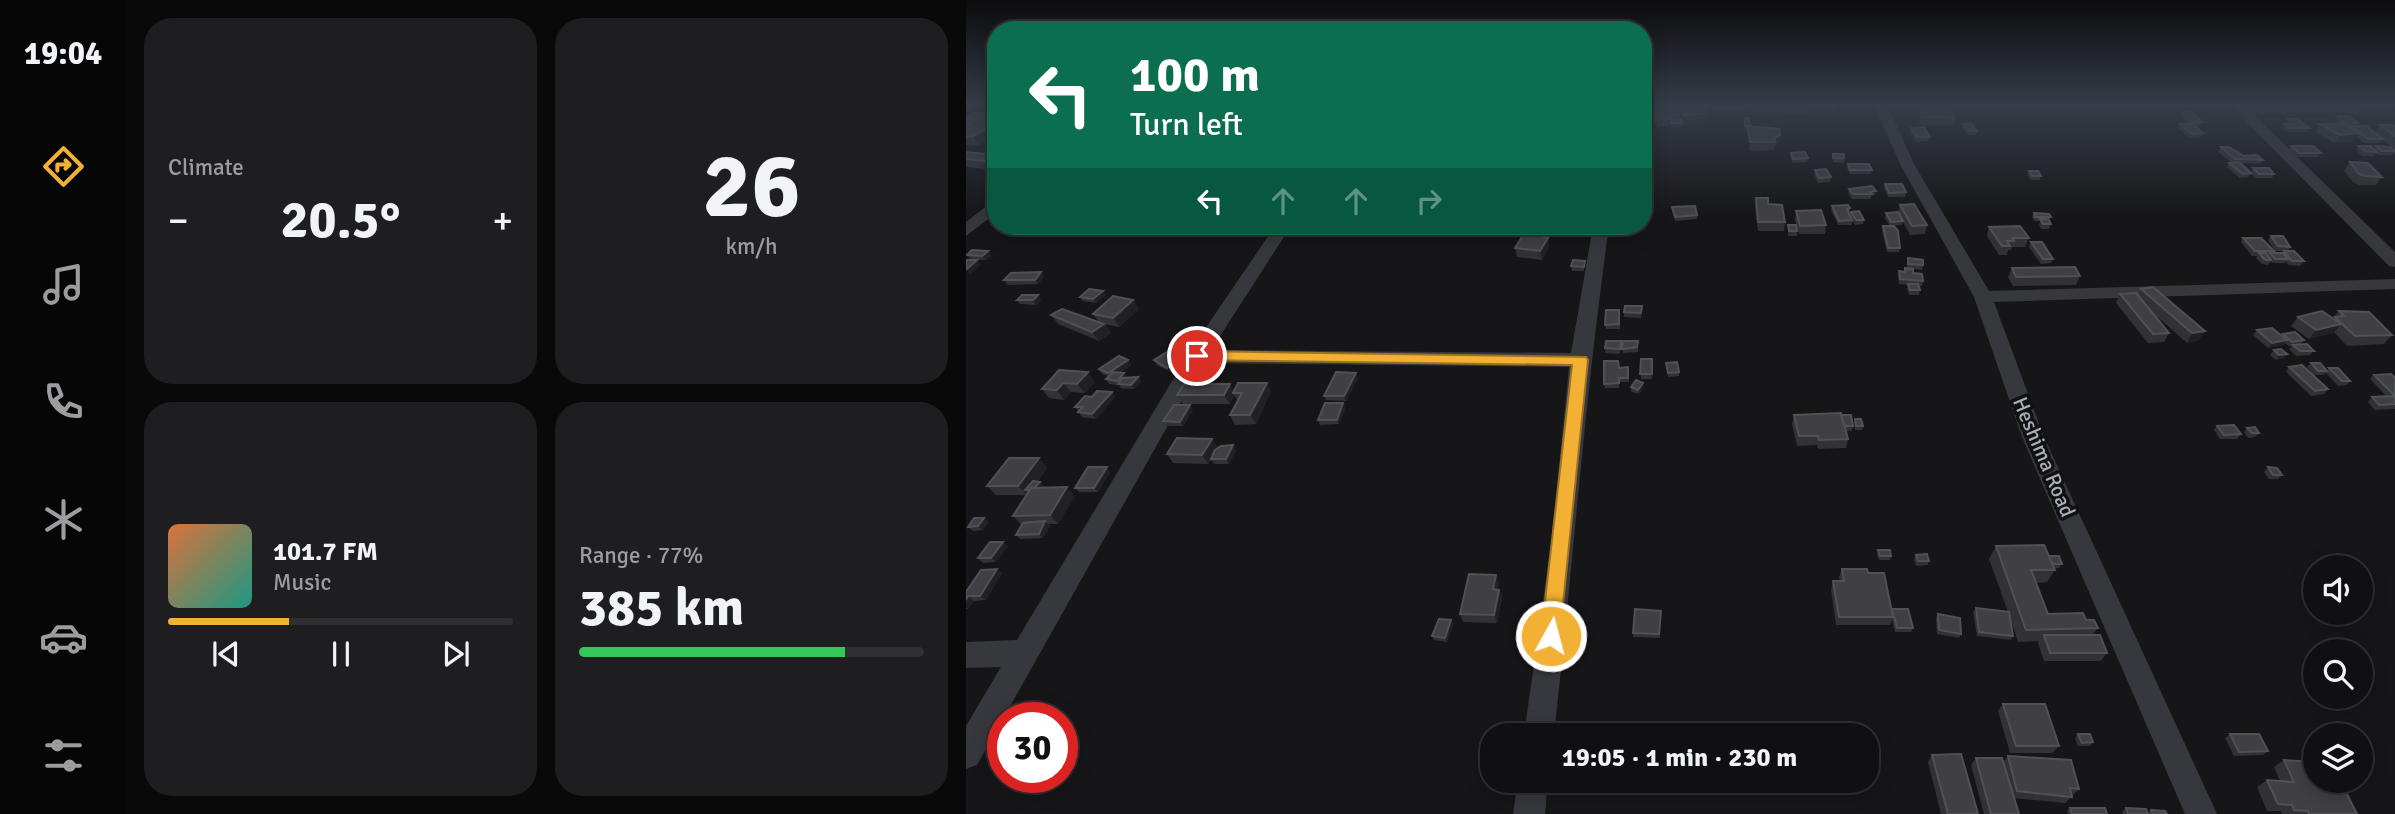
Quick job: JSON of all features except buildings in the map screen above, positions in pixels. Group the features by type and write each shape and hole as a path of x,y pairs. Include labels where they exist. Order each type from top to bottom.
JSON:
{"street":[{"name":"Heshima Road","path":"1897,142 1983,297 2034,437 2201,814"},
{"path":"2273,142 2395,262"},
{"path":"966,231 987,212"},
{"path":"966,754 1197,356 1277,235"},
{"path":"1541,723 1564,537 1580,360 1600,235"},
{"path":"1983,297 2395,284"},
{"path":"1197,356 1580,360"},
{"path":"966,655 1024,653"},
{"path":"1529,814 1532,793"}],"route":[{"path":"1197,356 1580,360 1564,537 1551,636"}]}
